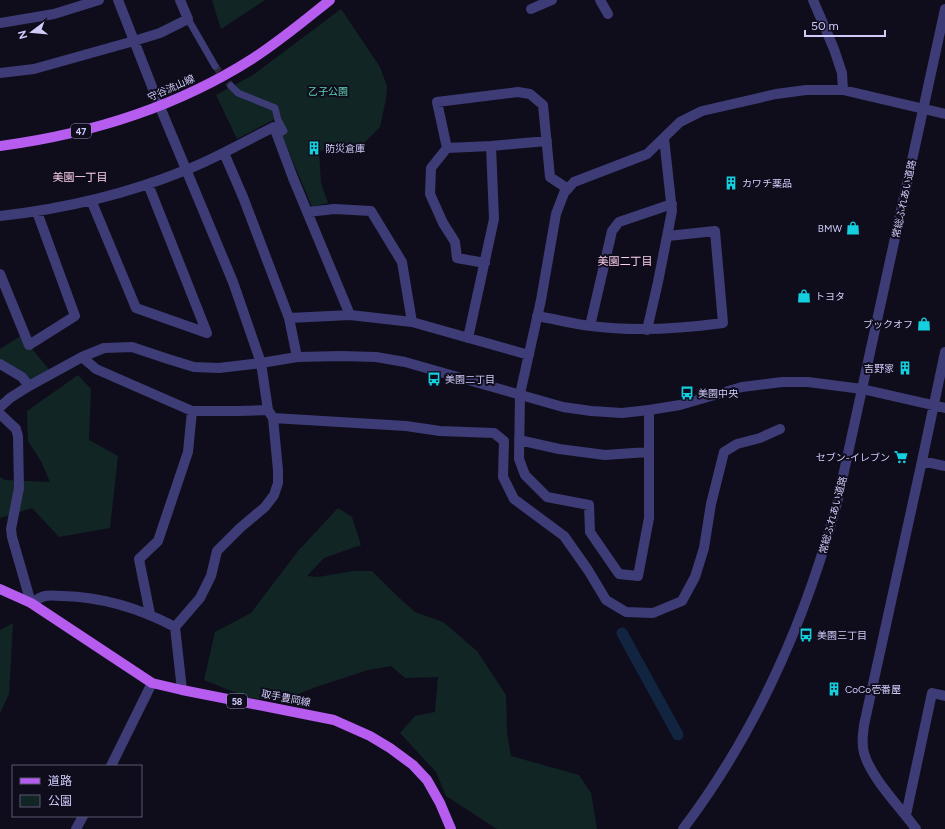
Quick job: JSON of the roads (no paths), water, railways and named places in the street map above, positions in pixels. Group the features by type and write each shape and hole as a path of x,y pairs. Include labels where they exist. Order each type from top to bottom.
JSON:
{"main road":[{"name":"守谷流山線","path":"0,146 92,129 160,106 227,74 270,46 330,0"},
{"name":"取手豊岡線","path":"0,589 31,603 152,682 182,690 334,720 370,736 390,748 413,765 427,780 440,803 451,829"}],"street":[{"path":"0,23 54,14 99,0"},
{"path":"118,0 233,282 260,363 271,414 278,476 278,483 274,495 265,507 240,528 217,551 212,576 200,598 175,627 182,690"},
{"path":"180,0 188,19 215,66"},
{"path":"531,9 552,0"},
{"path":"600,0 608,14"},
{"path":"813,0 834,49 842,73 842,90"},
{"name":"常総ふれあい道路","path":"683,829 733,754 768,691 797,625 826,544 838,499 945,9"},
{"path":"0,73 34,70 160,33 188,19"},
{"path":"231,86 238,93 275,108 278,120 284,131 277,135"},
{"path":"649,410 649,518 638,576 619,574 590,532 589,505 548,497 524,475 519,459 520,394 537,316 542,300 556,214 564,193 574,182 648,154 680,122 702,111 791,92 806,90 842,90 945,114"},
{"path":"447,148 437,102 518,92 530,94 544,105 550,178 568,189"},
{"path":"0,216 38,212 91,200 148,184 187,170 224,153 274,126 293,178 350,315"},
{"path":"647,330 668,236 672,211 664,138"},
{"path":"485,263 457,258 455,242 443,223 430,194 431,168 447,148 491,146 547,140"},
{"path":"468,338 494,219 491,146"},
{"path":"224,153 289,318 297,357"},
{"path":"91,200 136,308 207,333 148,184"},
{"path":"590,326 612,231 619,222 672,204"},
{"path":"308,212 334,209 371,211 402,262 412,322"},
{"path":"0,274 29,345 75,316 38,212"},
{"path":"537,316 590,326 647,330 684,328 723,323 715,231 668,236"},
{"path":"289,318 350,315 412,322 529,355"},
{"path":"0,407 10,398 29,386 82,357 104,348 132,347 194,366 219,368 297,357 376,357 405,362 563,407 591,411 622,413 649,410 680,405 742,387 763,383 782,382 808,382 862,389 945,408"},
{"path":"916,829 876,778 868,765 862,742 864,725 945,352"},
{"path":"82,357 96,368 192,411 233,411 406,426 440,431 494,433 504,441 503,477 514,499 564,536 588,570 606,600 626,612 653,613 682,601 695,577 704,548 711,504 724,452 737,444 760,438 780,429"},
{"path":"0,364 22,377 29,386"},
{"path":"150,614 139,559 158,541 188,452 192,411"},
{"path":"0,414 16,429 18,436 19,488 11,529 31,603 45,596 70,596 118,604 150,614 175,627"},
{"path":"520,440 559,449 605,455 648,452"},
{"path":"922,461 945,466"},
{"path":"111,765 152,682"},
{"path":"906,815 932,693 945,696"},
{"path":"76,829 82,817"}],"waterway":[{"path":"622,633 678,735"}],"tunnel":[{"path":"215,66 231,86"}],"place":[{"name":"防災倉庫","path":"314,148"},
{"name":"カワチ薬品","path":"731,183"},
{"name":"BMW","path":"853,228"},
{"name":"トヨタ","path":"804,296"},
{"name":"ブックオフ","path":"924,324"},
{"name":"吉野家","path":"905,368"},
{"name":"美園二丁目","path":"434,379"},
{"name":"美園中央","path":"687,393"},
{"name":"セブン-イレブン","path":"901,457"},
{"name":"美園三丁目","path":"806,635"},
{"name":"CoCo壱番屋","path":"834,689"}],"district":[{"name":"美園一丁目","path":"80,177"},
{"name":"美園二丁目","path":"625,261"}],"park label":[{"name":"乙子公園","path":"328,91"}]}
